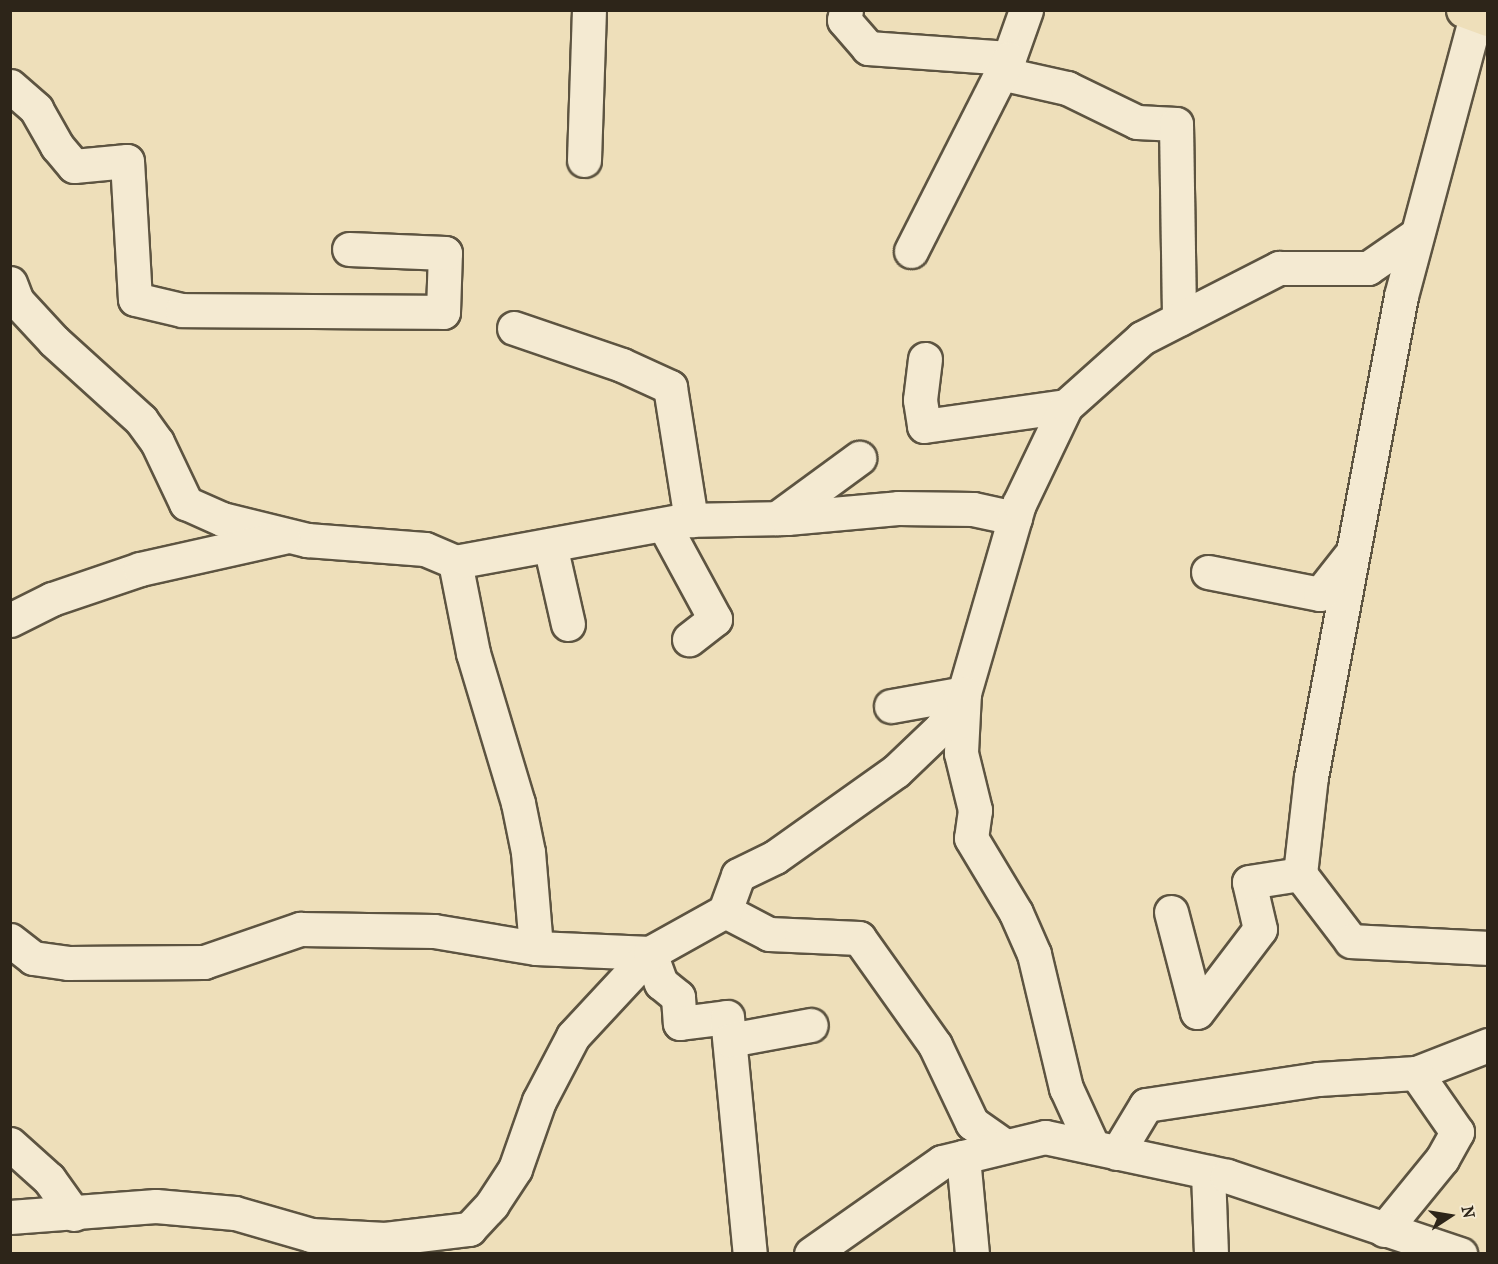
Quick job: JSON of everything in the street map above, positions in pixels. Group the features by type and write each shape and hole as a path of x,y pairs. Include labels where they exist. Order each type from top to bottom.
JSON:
{"street":[{"path":"584,160 589,10"},
{"path":"846,10 843,20 868,48 1004,66 1067,87 1137,122 1176,124 1179,319"},
{"path":"911,251 1004,66 1026,10"},
{"path":"1476,15 1401,296 1311,776 1300,874 1351,941 1488,948"},
{"path":"10,86 36,109 57,146 74,166 127,161 135,299 182,310 443,312 445,253 349,249"},
{"path":"1105,1150 1066,1088 1034,954 1017,913 971,838 975,810 961,753 964,693 1015,518 1066,406 1142,338 1279,268 1368,268 1416,235"},
{"path":"10,283 17,301 54,341 141,420 157,442 186,503 222,519 289,536 425,549 455,562 677,522 777,518 898,508 973,509 1015,518"},
{"path":"514,328 622,365 670,387 677,522 715,620 689,639"},
{"path":"925,359 920,400 924,426 1066,406"},
{"path":"777,518 860,458"},
{"path":"10,620 52,599 140,569 289,536"},
{"path":"550,545 568,624"},
{"path":"1208,572 1320,594 1353,553"},
{"path":"455,562 473,653 518,803 528,852 536,948"},
{"path":"891,706 964,693"},
{"path":"10,1217 74,1214 156,1206 235,1213 311,1235 384,1246 469,1229 492,1204 514,1169 539,1101 573,1036 650,952 725,911 738,875 775,857 896,771 942,728 964,693"},
{"path":"1171,912 1197,1012 1260,929 1249,882 1300,874"},
{"path":"725,911 769,934 859,939 935,1045 972,1123 1005,1146"},
{"path":"10,940 33,958 68,963 204,962 300,929 434,931 536,948 650,952"},
{"path":"650,952 661,983 678,997 680,1023 727,1017 750,1254"},
{"path":"730,1040 811,1025"},
{"path":"1105,1150 1146,1105 1318,1079 1416,1074 1488,1045"},
{"path":"1384,1230 1442,1160 1457,1132 1416,1074"},
{"path":"811,1254 942,1162 1045,1137 1208,1172 1460,1254"},
{"path":"10,1144 49,1179 74,1214"},
{"path":"963,1156 972,1254"},
{"path":"1208,1172 1211,1254"}]}
